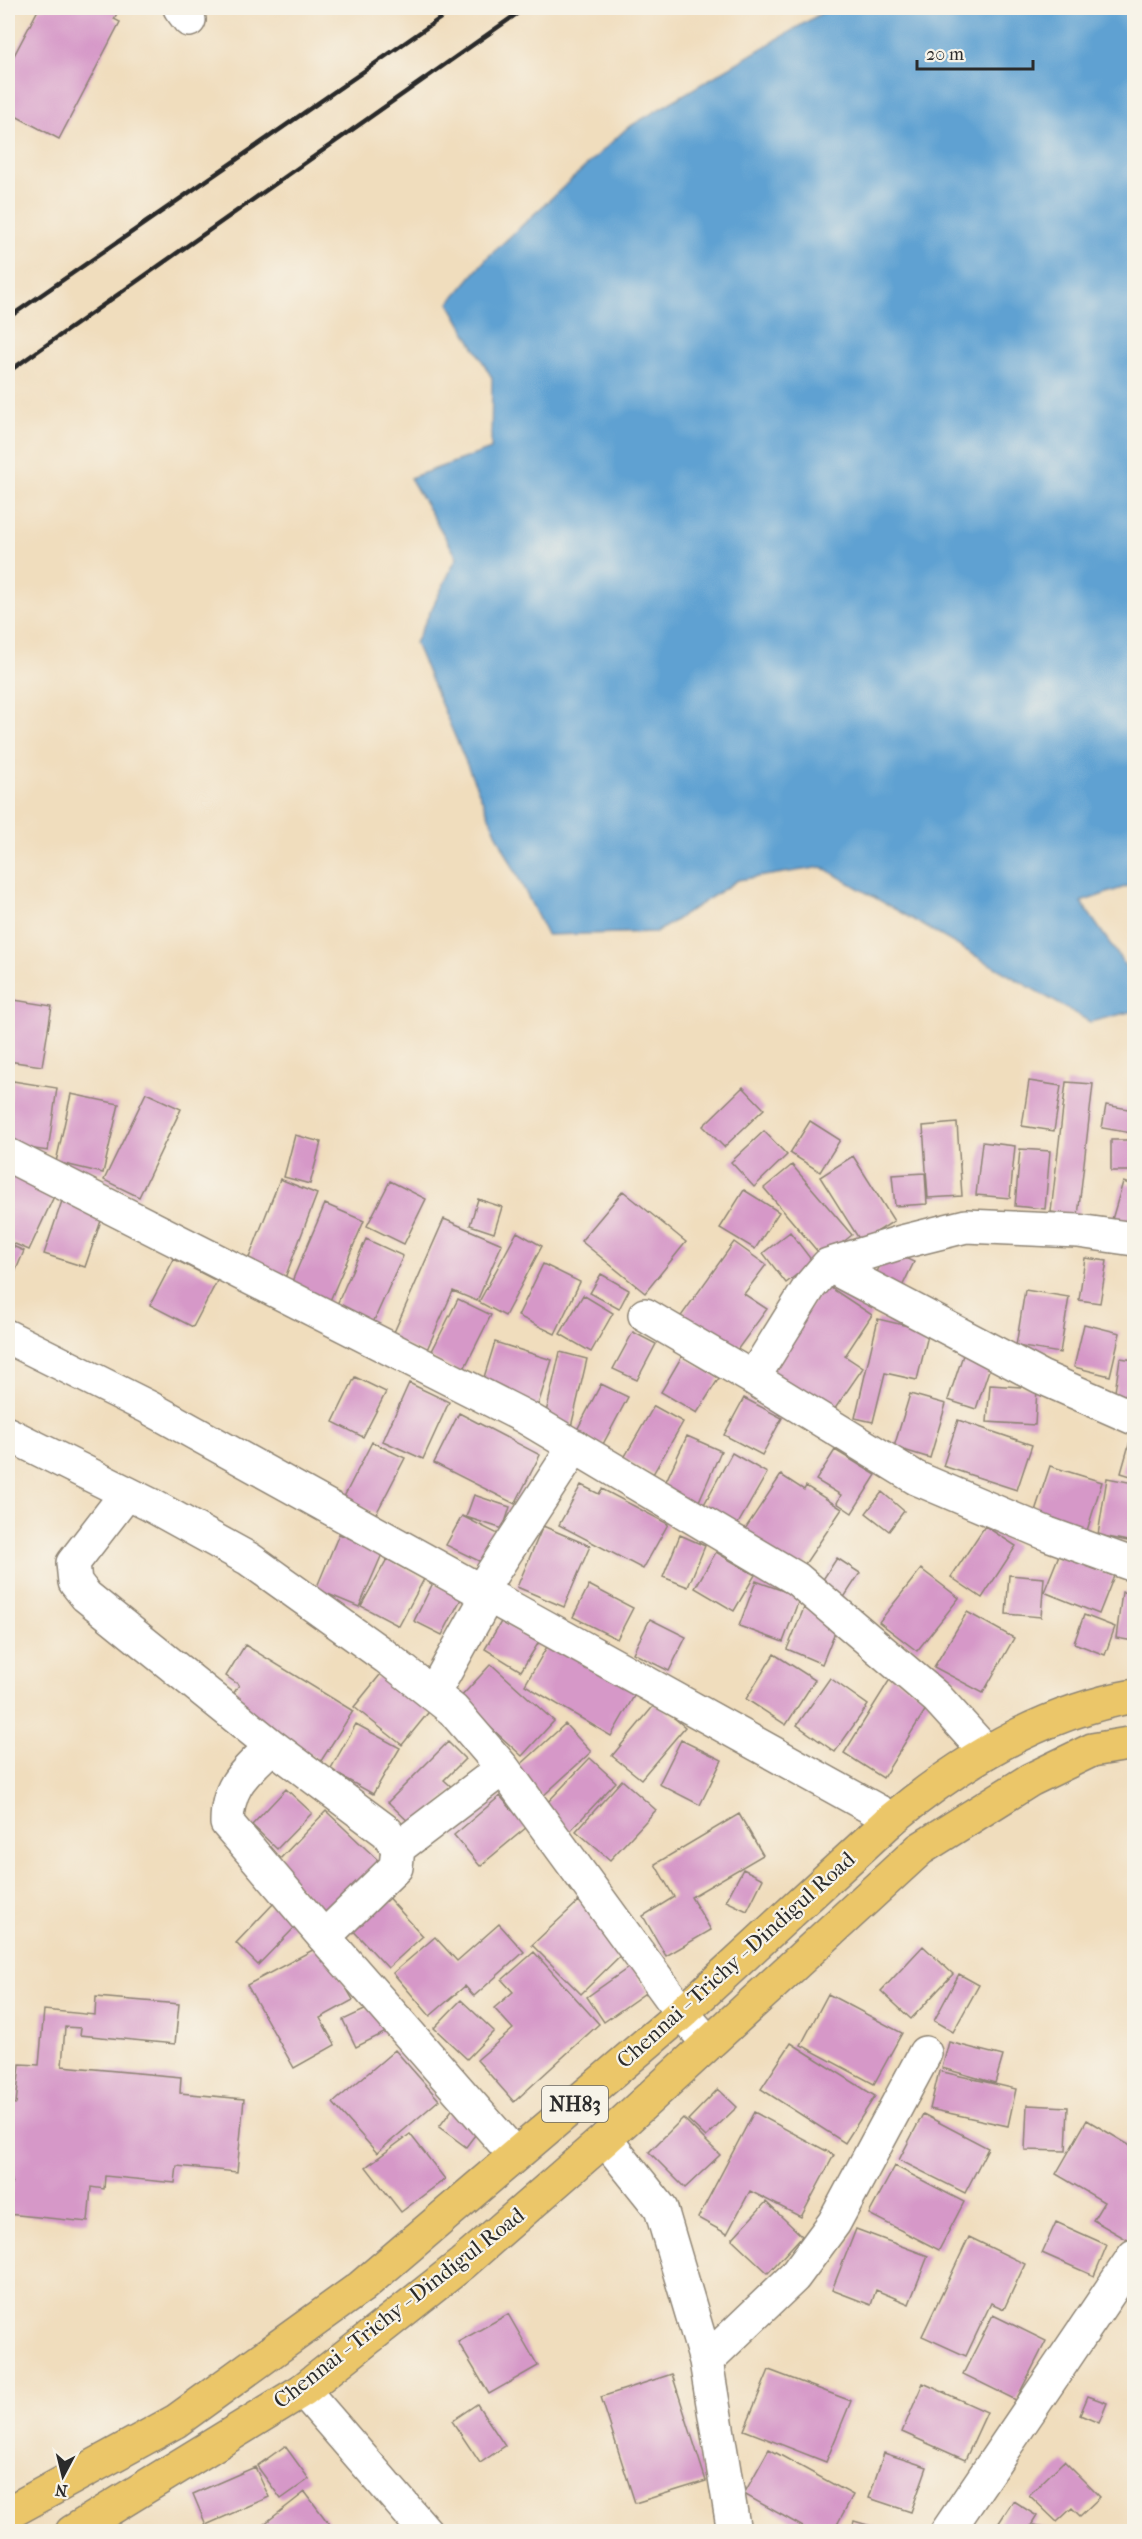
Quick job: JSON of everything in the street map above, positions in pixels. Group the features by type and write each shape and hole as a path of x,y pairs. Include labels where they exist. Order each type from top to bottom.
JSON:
{"highway":[{"name":"Chennai - Trichy - Dindigul Road","path":"8,2513 176,2421 262,2361 361,2287 682,2013 926,1790 986,1752 1047,1720 1102,1702 1134,1696"},
{"name":"Chennai - Trichy - Dindigul Road","path":"72,2532 303,2390 462,2264 605,2139 920,1849 1030,1780 1092,1750 1134,1743"}],"street":[{"path":"8,1155 525,1417 797,1579 937,1698 986,1752"},
{"path":"753,1378 810,1286 828,1265 902,1242 966,1226 1078,1231 1134,1239"},
{"path":"828,1265 1041,1377 1134,1418"},
{"path":"645,1315 753,1378 915,1478 1048,1534 1134,1566"},
{"path":"8,1336 148,1407 892,1819"},
{"path":"8,1434 127,1493 249,1558 386,1657 453,1710 503,1768 682,2013 708,2043"},
{"path":"433,1695 483,1594 574,1446"},
{"path":"127,1493 73,1563 75,1582 86,1596 272,1746 387,1832 398,1848 396,1867 324,1937"},
{"path":"272,1746 235,1784 227,1804 228,1823 324,1937 515,2155"},
{"path":"398,1848 503,1768"},
{"path":"706,2361 794,2277 834,2223 925,2053"},
{"path":"605,2139 661,2209 706,2361 734,2532"},
{"path":"947,2532 1134,2256"},
{"path":"303,2390 426,2532"}],"water":[{"path":"830,8 1134,8 1134,884 1081,902 1134,978 1134,1011 1090,1022 822,867 738,880 657,932 547,935 498,837 415,643 457,557 410,478 491,449 492,378 449,303 487,258 627,128"}],"building":[{"path":"39,8 120,8 114,19 120,22 59,139 8,112 8,67"},
{"path":"8,999 52,1006 42,1066 8,1061"},
{"path":"13,1081 57,1088 48,1151 8,1145 8,1114"},
{"path":"1029,1081 1061,1086 1054,1131 1022,1126"},
{"path":"1066,1082 1093,1084 1078,1216 1051,1212"},
{"path":"743,1087 764,1109 724,1147 703,1126"},
{"path":"146,1093 181,1109 139,1197 104,1180"},
{"path":"71,1094 119,1104 103,1173 56,1162"},
{"path":"1106,1105 1134,1110 1131,1133 1102,1128"},
{"path":"810,1121 840,1140 820,1172 790,1153"},
{"path":"957,1123 962,1196 928,1198 923,1126"},
{"path":"764,1131 787,1155 754,1187 731,1162"},
{"path":"295,1135 321,1142 310,1184 284,1177"},
{"path":"1111,1140 1134,1140 1134,1171 1111,1171"},
{"path":"982,1142 1015,1146 1010,1198 976,1195"},
{"path":"1020,1149 1050,1151 1045,1209 1015,1206"},
{"path":"853,1156 894,1221 861,1242 820,1177"},
{"path":"792,1165 852,1235 823,1258 764,1188"},
{"path":"8,1170 56,1192 29,1250 8,1241"},
{"path":"925,1173 927,1204 895,1206 892,1175"},
{"path":"280,1179 317,1194 285,1278 247,1263"},
{"path":"390,1181 426,1199 404,1244 367,1226"},
{"path":"1123,1182 1134,1185 1134,1229 1111,1223"},
{"path":"744,1190 779,1212 755,1249 720,1228"},
{"path":"623,1191 686,1242 645,1293 581,1241"},
{"path":"63,1198 104,1212 85,1267 44,1254"},
{"path":"478,1199 502,1207 494,1233 470,1225"},
{"path":"325,1204 364,1221 329,1303 290,1286"},
{"path":"444,1219 502,1244 477,1301 453,1291 425,1354 391,1339"},
{"path":"517,1232 542,1246 505,1316 479,1302"},
{"path":"790,1232 813,1262 786,1283 763,1253"},
{"path":"366,1239 403,1256 372,1325 335,1309"},
{"path":"734,1242 766,1265 744,1294 767,1309 732,1357 679,1319"},
{"path":"8,1244 24,1251 8,1289"},
{"path":"887,1250 914,1262 898,1295 872,1283"},
{"path":"1085,1258 1107,1261 1100,1303 1079,1300"},
{"path":"174,1259 217,1281 193,1327 150,1305"},
{"path":"543,1264 580,1282 555,1334 518,1316"},
{"path":"601,1274 629,1290 619,1309 590,1293"},
{"path":"825,1284 872,1315 845,1356 863,1368 832,1413 767,1369"},
{"path":"1025,1290 1069,1297 1060,1353 1016,1346"},
{"path":"583,1295 613,1313 591,1352 560,1334"},
{"path":"458,1299 491,1315 462,1373 429,1357"},
{"path":"878,1319 929,1331 917,1380 885,1373 873,1422 855,1418"},
{"path":"1084,1324 1120,1333 1110,1376 1074,1367"},
{"path":"633,1332 656,1344 637,1380 613,1369"},
{"path":"495,1342 552,1360 537,1408 480,1390"},
{"path":"560,1352 587,1359 571,1427 544,1421"},
{"path":"964,1352 992,1361 976,1409 948,1400"},
{"path":"682,1356 719,1378 697,1413 661,1392"},
{"path":"1120,1358 1134,1360 1134,1408 1113,1405"},
{"path":"355,1377 386,1392 363,1437 333,1422"},
{"path":"409,1383 449,1402 423,1459 383,1441"},
{"path":"601,1384 628,1397 602,1446 576,1432"},
{"path":"990,1385 1037,1388 1035,1425 987,1422"},
{"path":"910,1394 946,1404 930,1458 894,1447"},
{"path":"744,1398 782,1418 762,1455 724,1435"},
{"path":"654,1406 683,1422 653,1474 624,1458"},
{"path":"459,1413 540,1455 515,1504 434,1463"},
{"path":"958,1420 1032,1445 1017,1490 943,1466"},
{"path":"1132,1434 1134,1434 1134,1477 1121,1473"},
{"path":"687,1436 721,1451 696,1508 661,1492"},
{"path":"372,1442 405,1458 376,1514 344,1497"},
{"path":"835,1450 876,1475 852,1513 837,1503 841,1495 816,1480"},
{"path":"732,1453 767,1473 735,1529 701,1510"},
{"path":"1050,1466 1102,1482 1086,1534 1033,1517"},
{"path":"781,1475 804,1490 806,1486 842,1509 799,1573 741,1535"},
{"path":"1107,1478 1134,1483 1134,1504 1128,1541 1098,1535"},
{"path":"581,1485 599,1494 602,1489 668,1524 643,1569 559,1525"},
{"path":"882,1492 904,1511 889,1531 866,1513"},
{"path":"474,1495 510,1507 503,1529 466,1517"},
{"path":"462,1516 500,1535 485,1564 446,1545"},
{"path":"543,1526 590,1546 564,1607 517,1587"},
{"path":"985,1526 1016,1546 982,1598 951,1577"},
{"path":"339,1534 383,1552 359,1607 316,1589"},
{"path":"680,1535 705,1546 688,1587 663,1577"},
{"path":"716,1552 755,1575 734,1611 695,1588"},
{"path":"1059,1555 1114,1576 1099,1614 1044,1592"},
{"path":"837,1558 860,1573 843,1599 820,1584"},
{"path":"387,1559 424,1579 399,1626 361,1606"},
{"path":"921,1569 959,1598 917,1651 879,1622"},
{"path":"1009,1575 1044,1578 1041,1617 1006,1614"},
{"path":"756,1581 800,1597 783,1642 739,1626"},
{"path":"433,1583 462,1597 442,1635 414,1621"},
{"path":"589,1585 633,1608 617,1639 573,1617"},
{"path":"1122,1592 1134,1593 1134,1641 1116,1638"},
{"path":"804,1608 839,1622 822,1664 787,1649"},
{"path":"967,1612 1014,1638 983,1693 934,1667"},
{"path":"1084,1615 1115,1627 1105,1655 1074,1643"},
{"path":"650,1619 686,1637 669,1671 633,1653"},
{"path":"502,1620 539,1642 521,1671 485,1649"},
{"path":"552,1638 638,1689 611,1736 525,1685"},
{"path":"245,1645 353,1711 321,1761 227,1704 239,1685 226,1676"},
{"path":"774,1654 815,1680 786,1725 746,1699"},
{"path":"491,1664 554,1721 522,1756 459,1699"},
{"path":"384,1670 432,1708 402,1745 354,1707"},
{"path":"892,1676 931,1701 883,1778 844,1753"},
{"path":"830,1678 868,1705 835,1752 797,1725"},
{"path":"656,1703 685,1727 641,1779 612,1756"},
{"path":"356,1724 400,1748 373,1794 330,1770"},
{"path":"565,1724 591,1752 542,1797 516,1769"},
{"path":"681,1740 722,1760 700,1805 659,1784"},
{"path":"448,1742 465,1759 444,1780 454,1789 415,1828 388,1802"},
{"path":"590,1758 616,1782 570,1831 544,1806"},
{"path":"622,1780 656,1810 610,1860 576,1831"},
{"path":"286,1789 312,1813 277,1849 252,1825"},
{"path":"500,1796 527,1827 480,1866 454,1835"},
{"path":"326,1811 382,1864 331,1917 275,1864"},
{"path":"739,1814 763,1855 691,1897 711,1930 666,1956 643,1916 674,1897 655,1864"},
{"path":"743,1869 763,1879 747,1911 726,1901"},
{"path":"383,1892 423,1936 388,1968 348,1925"},
{"path":"579,1901 627,1949 581,1994 532,1945"},
{"path":"274,1903 297,1925 258,1965 236,1943"},
{"path":"499,1924 524,1952 474,1996 465,1986 430,2016 393,1973 435,1937 457,1961"},
{"path":"322,1945 353,2000 320,2018 335,2045 294,2068 247,1985"},
{"path":"923,1946 953,1974 911,2019 881,1991"},
{"path":"534,1952 599,2024 514,2102 477,2060 513,2029 494,2008 513,1992 502,1980"},
{"path":"631,1966 648,1991 604,2022 587,1997"},
{"path":"959,1974 979,1985 953,2032 934,2021"},
{"path":"828,1994 902,2033 874,2084 801,2045"},
{"path":"96,1997 179,2004 175,2044 80,2035 81,2028 65,2027 62,2066 181,2077 180,2093 244,2099 237,2172 177,2166 175,2183 105,2176 104,2189 91,2187 88,2222 8,2214 12,2180 8,2179 8,2103 16,2104 20,2064 39,2065 44,2010 95,2015"},
{"path":"461,2000 494,2031 467,2059 434,2028"},
{"path":"373,2006 386,2032 356,2047 343,2020"},
{"path":"949,2042 1003,2056 995,2083 942,2068"},
{"path":"791,2043 875,2096 845,2143 761,2089"},
{"path":"395,2050 439,2100 377,2153 333,2103"},
{"path":"939,2071 1016,2089 1008,2126 930,2109"},
{"path":"718,2089 737,2107 706,2137 688,2120"},
{"path":"1027,2105 1068,2107 1066,2151 1025,2150"},
{"path":"454,2107 481,2127 466,2147 439,2127"},
{"path":"754,2112 834,2155 801,2217 750,2191 727,2234 698,2218"},
{"path":"923,2114 988,2148 965,2193 899,2160"},
{"path":"683,2118 720,2155 685,2188 649,2152"},
{"path":"1087,2120 1134,2148 1134,2237 1131,2242 1093,2220 1104,2202 1056,2174"},
{"path":"410,2134 445,2179 401,2212 366,2167"},
{"path":"895,2166 964,2202 939,2250 869,2214"},
{"path":"766,2202 802,2236 768,2273 732,2239"},
{"path":"1056,2222 1107,2245 1094,2276 1042,2253"},
{"path":"856,2229 928,2256 909,2304 876,2290 871,2305 832,2290"},
{"path":"969,2237 1025,2264 1004,2309 991,2303 966,2356 922,2336"},
{"path":"508,2314 538,2366 489,2394 458,2342"},
{"path":"993,2315 1046,2341 1016,2400 963,2374"},
{"path":"769,2370 851,2401 826,2462 744,2430"},
{"path":"672,2374 706,2481 635,2503 601,2397"},
{"path":"923,2383 987,2412 965,2460 902,2432"},
{"path":"1088,2396 1107,2403 1099,2423 1080,2415"},
{"path":"477,2404 505,2446 480,2463 452,2421"},
{"path":"285,2446 309,2479 281,2499 257,2466"},
{"path":"769,2449 853,2495 833,2532 812,2532 744,2494"},
{"path":"884,2453 927,2467 911,2512 869,2498"},
{"path":"1064,2461 1100,2497 1080,2516 1072,2508 1057,2522 1029,2495"},
{"path":"255,2467 269,2497 206,2525 193,2494"},
{"path":"305,2492 335,2532 254,2532"},
{"path":"1013,2501 1037,2516 1027,2532 993,2532"},
{"path":"854,2521 888,2531 888,2532 851,2532"},
{"path":"1034,2525 1061,2530 1061,2532 1033,2532"}],"railway":[{"path":"8,318 455,8"},
{"path":"8,372 525,8"}]}
